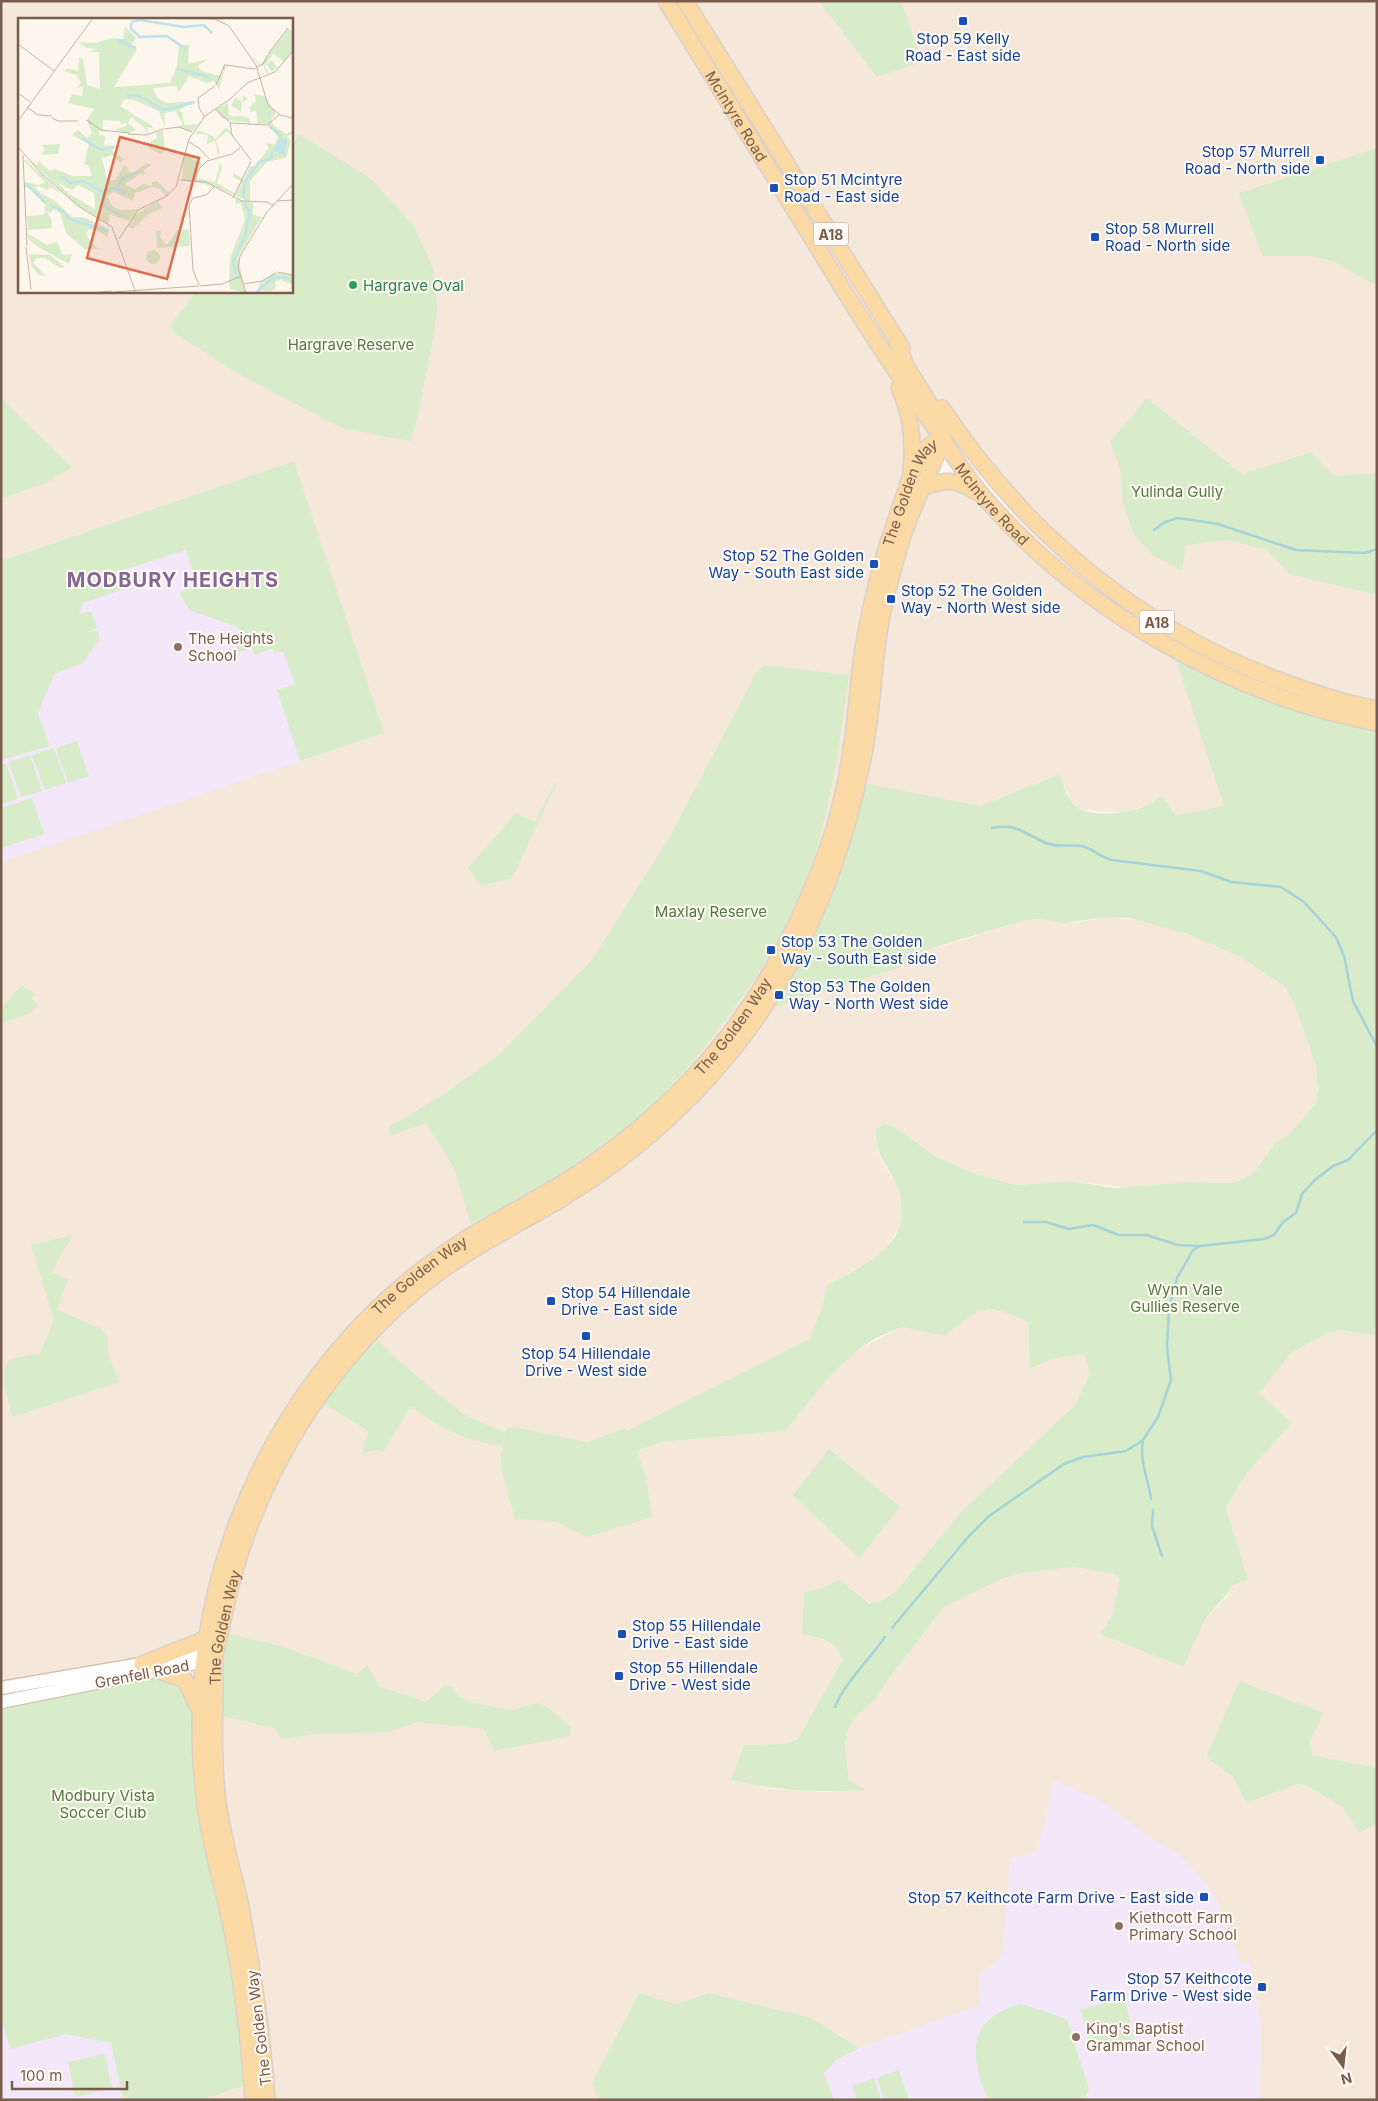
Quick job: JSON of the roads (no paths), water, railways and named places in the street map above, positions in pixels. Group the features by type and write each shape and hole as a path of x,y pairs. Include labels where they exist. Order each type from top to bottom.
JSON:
{"main road":[{"name":"McIntyre Road","path":"666,1 886,358 983,497 1061,571 1122,618 1158,640 1221,673 1278,696 1327,712 1377,724"},
{"name":"McIntyre Road","path":"685,1 897,341 981,463 1019,508 1067,555 1120,596 1167,628 1219,656 1250,670 1333,699 1377,709"},
{"path":"897,341 906,366 941,422 943,440 955,444 981,463"},
{"path":"886,358 908,412 916,484 952,481 964,484 983,497"},
{"name":"The Golden Way","path":"267,2100 257,1993 217,1792 207,1636 214,1598 228,1548 257,1474 301,1399 344,1344 378,1308 438,1257 486,1226 569,1179 634,1131 692,1076 748,1007 787,941 816,877 840,802 854,732 858,691 872,600 892,529 916,484 943,440"},
{"name":"The Golden Way","path":"253,2100 242,1991 206,1813 201,1758 200,1713 208,1658 256,1511 292,1438 335,1375 390,1314 436,1275 482,1243 578,1188 643,1141 700,1087 752,1024 797,952 833,871 859,782 883,610 916,484"},
{"path":"854,732 870,713 858,691"},
{"path":"142,1664 200,1641 207,1636"},
{"name":"Grenfell Road","path":"1,1688 142,1664 208,1658"},
{"name":"Grenfell Road","path":"1,1702 159,1671 208,1658"},
{"path":"159,1671 185,1680 200,1713"}],"waterway":[{"path":"1154,530 1165,522 1178,518 1218,524 1296,550 1365,553 1377,549"},
{"path":"992,828 1015,828 1050,844 1085,847 1112,860 1201,871 1231,882 1281,887 1304,902 1336,937 1344,956 1353,1001 1377,1047"},
{"path":"1024,1222 1046,1222 1069,1229 1093,1225 1119,1235 1146,1235 1178,1245 1200,1246 1264,1239 1274,1235 1283,1222 1296,1213 1302,1194 1315,1180 1333,1166 1348,1160 1377,1130"},
{"path":"892,1628 969,1536 989,1516 1064,1464 1083,1457 1126,1451 1143,1440 1158,1417 1171,1380 1167,1347 1169,1309 1177,1278 1193,1250 1200,1246"},
{"path":"1143,1440 1142,1455 1151,1499"},
{"path":"1153,1510 1152,1526 1162,1556"},
{"path":"835,1707 851,1680 885,1637"}],"place":[{"name":"Stop 59 Kelly Road - East side","path":"963,21"},
{"name":"Stop 57 Murrell Road - North side","path":"1320,160"},
{"name":"Stop 51 Mcintyre Road - East side","path":"774,188"},
{"name":"Stop 58 Murrell Road - North side","path":"1095,237"},
{"name":"Hargrave Oval","path":"353,285"},
{"name":"Stop 52 The Golden Way - South East side","path":"874,564"},
{"name":"Stop 52 The Golden Way - North West side","path":"891,599"},
{"name":"The Heights School","path":"178,647"},
{"name":"Stop 53 The Golden Way - South East side","path":"771,950"},
{"name":"Stop 53 The Golden Way - North West side","path":"779,995"},
{"name":"Stop 54 Hillendale Drive - East side","path":"551,1301"},
{"name":"Stop 54 Hillendale Drive - West side","path":"586,1336"},
{"name":"Stop 55 Hillendale Drive - East side","path":"622,1634"},
{"name":"Stop 55 Hillendale Drive - West side","path":"619,1676"},
{"name":"Stop 57 Keithcote Farm Drive - East side","path":"1204,1897"},
{"name":"Kiethcott Farm Primary School","path":"1119,1926"},
{"name":"Stop 57 Keithcote Farm Drive - West side","path":"1262,1987"},
{"name":"King's Baptist Grammar School","path":"1076,2037"}],"district":[{"name":"MODBURY HEIGHTS","path":"173,580"}],"park label":[{"name":"Hargrave Reserve","path":"351,344"},
{"name":"Yulinda Gully","path":"1177,491"},
{"name":"Maxlay Reserve","path":"711,911"},
{"name":"Wynn Vale Gullies Reserve","path":"1185,1298"},
{"name":"Modbury Vista Soccer Club","path":"103,1804"}]}
